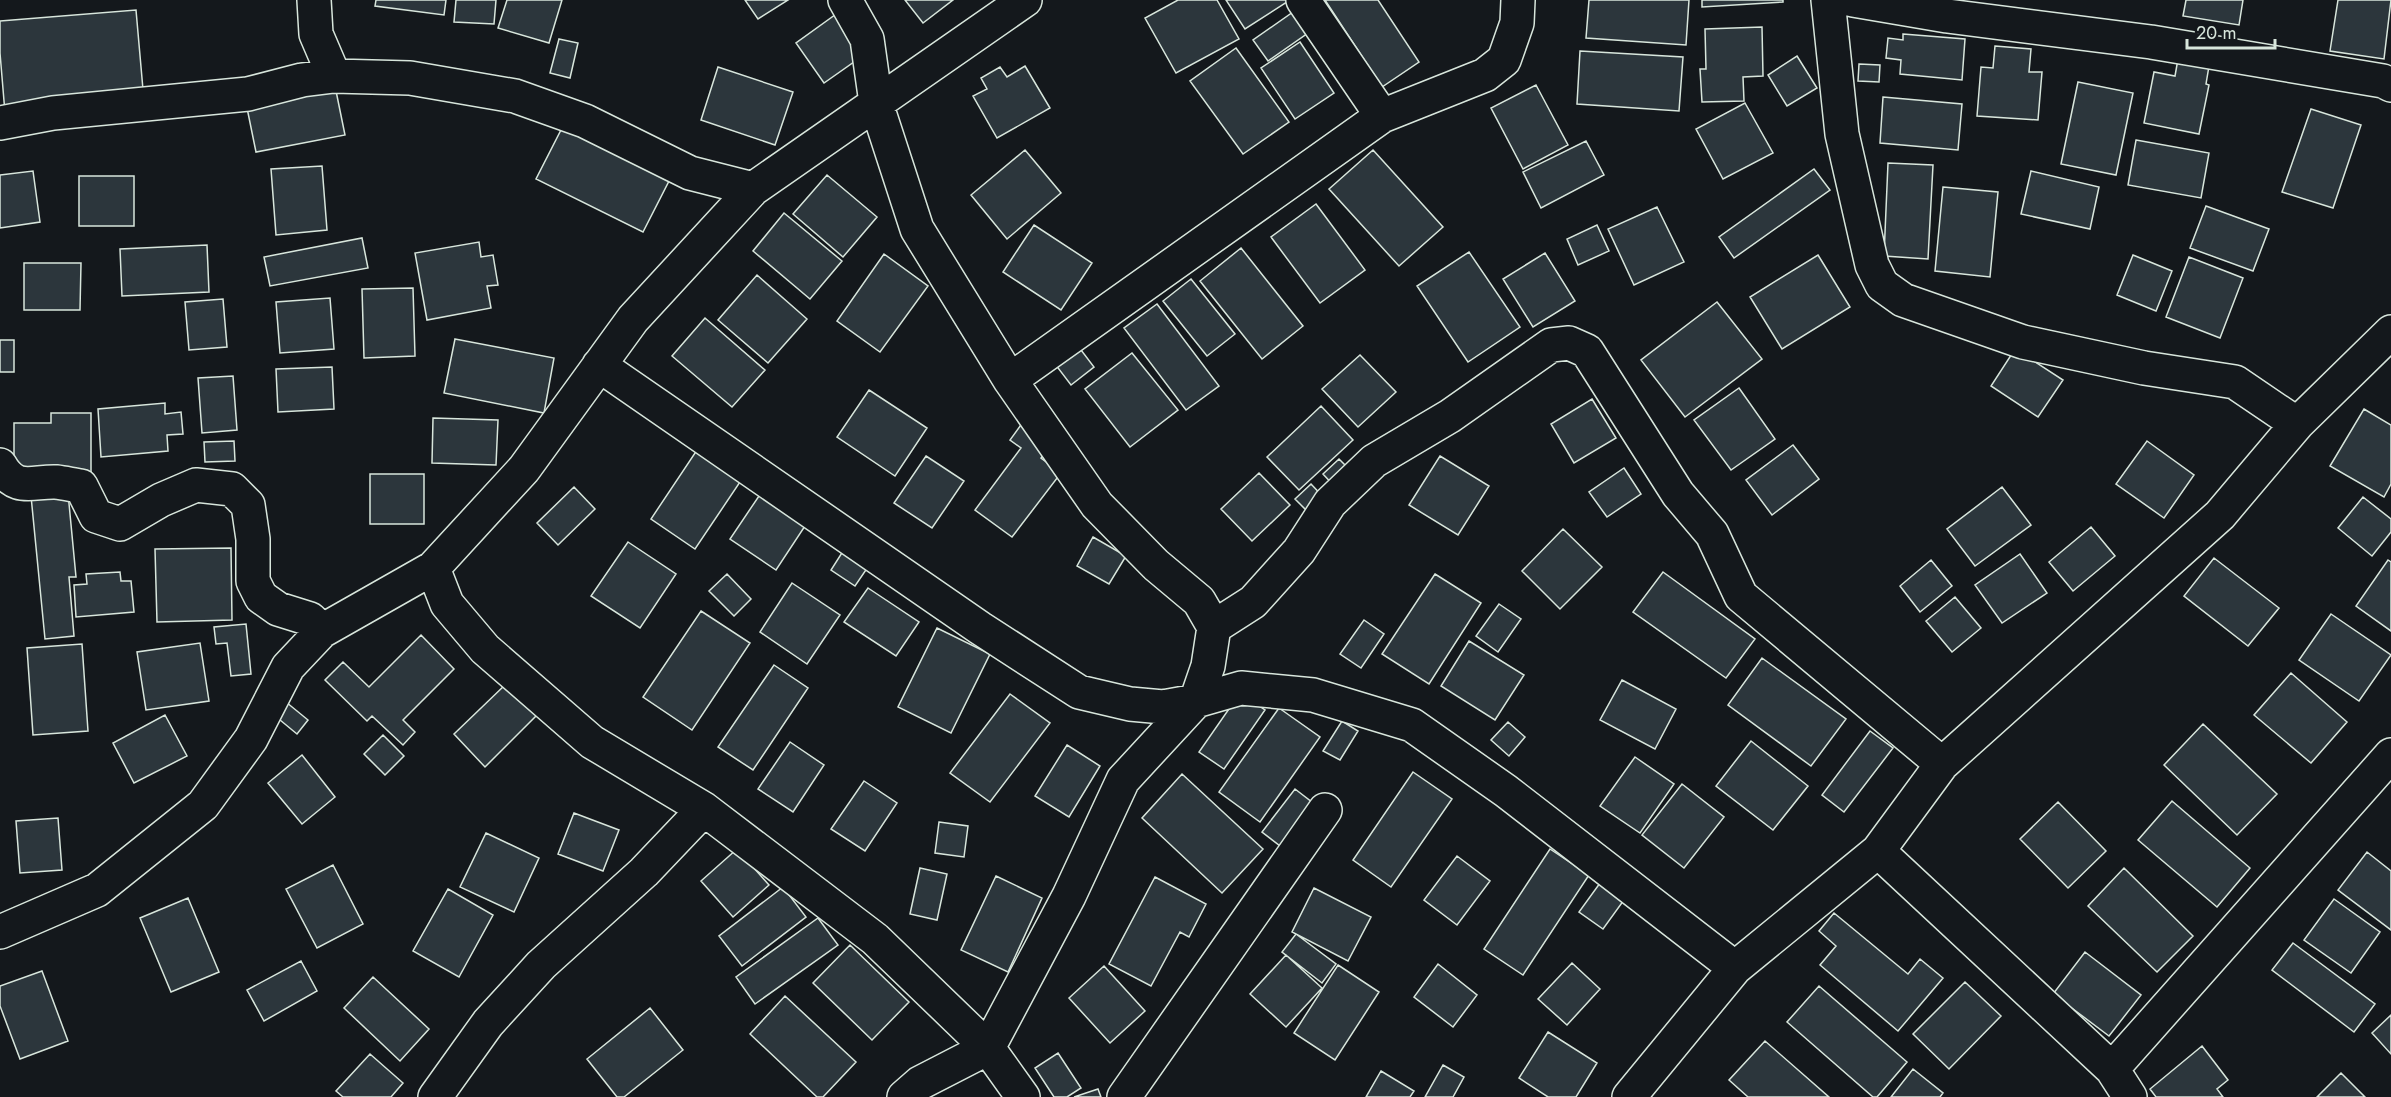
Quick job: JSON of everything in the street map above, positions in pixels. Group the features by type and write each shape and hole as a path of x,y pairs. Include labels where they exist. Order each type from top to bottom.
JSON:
{"street":[{"path":"314,0 316,33 334,76"},
{"path":"845,0 867,39 876,103 917,229 1010,380 1097,505 1156,565 1200,601 1214,627 1208,666 1196,701 1123,780 1069,896 988,1048 920,1083 904,1097"},
{"path":"0,932 97,890 203,805 251,739 288,667 322,631 433,568 524,469 633,319 753,189 1025,0"},
{"path":"1303,0 1382,116"},
{"path":"1010,380 1382,116 1485,75 1504,60 1517,23 1518,0"},
{"path":"1828,0 1842,134 1872,265 1882,285 1903,300 2023,342 2144,368 2235,382 2296,424"},
{"path":"1853,0 1947,16 2151,42 2383,81 2391,85"},
{"path":"0,123 53,113 248,94 302,80 334,76 410,78 515,96 585,121 690,173 753,189"},
{"path":"1629,1097 1735,968 1878,851 1942,764 2220,515 2296,424 2391,332"},
{"path":"1214,627 1254,602 1299,551 1330,503 1374,461 1450,416 1551,345 1569,343 1587,351 1678,494 1712,534 1741,596 1942,764"},
{"path":"599,365 970,621 1079,692 1130,704 1162,707 1196,701 1241,688 1313,695 1412,725 1506,791 1735,968"},
{"path":"0,465 6,475 26,485 55,482 81,486 96,516 120,524 161,500 196,485 232,489 248,505 253,539 253,581 261,597 278,609 310,619 322,631"},
{"path":"433,568 447,604 485,649 592,742 704,810 875,939 988,1048 1023,1097"},
{"path":"2112,1069 2391,754"},
{"path":"435,1097 488,1023 541,965 644,872 704,810"},
{"path":"1124,1097 1325,810"},
{"path":"1878,851 2112,1069 2130,1097"}],"building":[{"path":"376,0 446,0 444,15 375,6"},
{"path":"456,0 496,0 494,24 454,22"},
{"path":"507,0 562,0 549,43 498,28"},
{"path":"745,0 788,0 758,19"},
{"path":"905,0 953,0 923,23"},
{"path":"1178,0 1217,0 1239,39 1176,73 1145,18"},
{"path":"1226,0 1290,0 1245,29"},
{"path":"1325,0 1378,0 1419,62 1382,87"},
{"path":"1589,0 1689,0 1686,45 1586,38"},
{"path":"1702,0 1783,0 1783,2 1702,7"},
{"path":"2186,0 2243,0 2239,25 2183,16"},
{"path":"2338,0 2391,0 2384,59 2330,51"},
{"path":"1303,5 1318,26 1268,61 1253,40"},
{"path":"136,10 144,101 5,113 0,21"},
{"path":"839,12 868,52 824,83 796,43"},
{"path":"1762,27 1763,76 1743,77 1744,101 1702,102 1700,69 1706,69 1705,29"},
{"path":"1903,34 1965,39 1962,80 1900,74 1901,60 1886,58 1888,38 1903,40"},
{"path":"559,39 578,43 570,78 550,73"},
{"path":"1300,42 1334,93 1295,119 1261,68"},
{"path":"1995,46 2031,49 2029,72 2042,72 2038,120 1977,116 1981,67 1993,68"},
{"path":"1236,48 1289,122 1243,154 1190,81"},
{"path":"1580,51 1683,57 1679,111 1577,104"},
{"path":"1797,56 1817,88 1787,106 1768,75"},
{"path":"2178,59 2209,66 2206,84 2209,85 2199,134 2144,123 2154,72 2175,76"},
{"path":"1859,64 1880,65 1879,82 1858,81"},
{"path":"1025,66 1050,108 997,138 973,96 987,89 981,78 1000,67 1007,77"},
{"path":"718,67 793,92 775,145 701,120"},
{"path":"2078,82 2133,93 2116,175 2061,164"},
{"path":"1536,85 1568,145 1523,169 1491,108"},
{"path":"335,86 345,135 256,152 246,103"},
{"path":"1883,97 1962,104 1958,150 1880,143"},
{"path":"1745,103 1773,153 1723,179 1696,129"},
{"path":"2311,109 2361,125 2333,208 2282,192"},
{"path":"562,128 669,181 643,232 536,179"},
{"path":"2136,140 2209,153 2201,198 2128,185"},
{"path":"1586,141 1604,175 1541,208 1523,172"},
{"path":"1025,150 1061,193 1007,239 971,195"},
{"path":"1373,150 1443,227 1399,266 1329,189"},
{"path":"1888,163 1933,165 1928,259 1884,256"},
{"path":"322,166 327,230 276,235 271,169"},
{"path":"1814,169 1830,190 1734,258 1719,237"},
{"path":"33,171 40,222 0,228 0,175"},
{"path":"2031,171 2099,187 2090,229 2021,214"},
{"path":"827,175 877,217 843,257 793,214"},
{"path":"79,176 134,176 134,226 79,226"},
{"path":"1943,187 1998,192 1990,277 1935,271"},
{"path":"1316,204 1365,270 1320,303 1271,237"},
{"path":"2206,206 2269,229 2253,271 2190,248"},
{"path":"1657,207 1684,262 1634,285 1608,229"},
{"path":"784,213 842,261 810,299 753,251"},
{"path":"1034,225 1092,263 1061,310 1003,272"},
{"path":"1597,225 1609,251 1578,265 1567,239"},
{"path":"362,238 368,268 270,286 264,257"},
{"path":"479,242 481,257 493,255 498,285 487,286 491,308 427,320 415,253"},
{"path":"207,245 209,292 122,296 120,249"},
{"path":"1241,248 1303,326 1262,359 1200,281"},
{"path":"1469,252 1520,327 1468,362 1417,286"},
{"path":"1545,253 1575,301 1533,327 1503,279"},
{"path":"884,254 928,286 880,352 837,321"},
{"path":"1818,255 1850,307 1782,349 1750,297"},
{"path":"2133,255 2172,271 2156,311 2117,295"},
{"path":"2189,257 2243,278 2220,338 2166,317"},
{"path":"24,263 81,263 80,310 24,310"},
{"path":"757,275 807,319 768,363 718,320"},
{"path":"1191,279 1235,334 1207,356 1163,301"},
{"path":"413,288 415,356 364,358 362,289"},
{"path":"330,298 334,349 280,353 276,302"},
{"path":"223,299 227,347 189,350 185,302"},
{"path":"1717,302 1762,359 1685,417 1641,360"},
{"path":"1157,304 1219,386 1186,410 1124,328"},
{"path":"705,318 765,370 732,407 672,356"},
{"path":"455,339 554,358 544,413 444,393"},
{"path":"0,340 14,340 14,372 0,372"},
{"path":"1078,346 1094,367 1071,385 1055,364"},
{"path":"2015,349 2063,380 2038,417 1991,386"},
{"path":"1132,353 1178,410 1130,447 1085,389"},
{"path":"1360,355 1396,392 1358,427 1322,389"},
{"path":"332,367 334,409 278,412 276,369"},
{"path":"233,376 237,430 202,433 198,378"},
{"path":"1739,388 1775,439 1731,470 1694,420"},
{"path":"869,390 927,428 895,476 837,437"},
{"path":"1592,399 1616,438 1574,463 1551,424"},
{"path":"165,403 165,414 181,412 183,434 167,435 168,451 101,457 98,409"},
{"path":"1321,406 1353,440 1299,490 1267,457"},
{"path":"2364,409 2391,425 2391,484 2384,497 2330,466"},
{"path":"51,413 91,413 91,472 14,472 14,423 51,423"},
{"path":"433,418 498,420 496,465 432,463"},
{"path":"1023,422 1052,443 1041,458 1061,473 1012,537 975,510 1021,448 1010,440"},
{"path":"234,441 235,461 205,462 204,442"},
{"path":"2147,441 2194,475 2164,518 2116,484"},
{"path":"1793,445 1819,479 1772,515 1746,480"},
{"path":"697,450 742,479 695,549 651,519"},
{"path":"926,456 964,481 932,528 894,503"},
{"path":"1440,456 1489,486 1458,535 1409,505"},
{"path":"1339,459 1353,473 1336,488 1323,474"},
{"path":"1624,468 1641,494 1607,517 1589,492"},
{"path":"1259,473 1290,505 1252,541 1221,509"},
{"path":"370,474 424,474 424,524 370,524"},
{"path":"1311,484 1327,501 1312,516 1295,499"},
{"path":"574,487 595,509 558,545 537,523"},
{"path":"2002,487 2031,525 1975,566 1947,529"},
{"path":"68,493 76,577 69,577 74,636 45,639 31,496"},
{"path":"761,493 807,523 776,570 730,539"},
{"path":"2363,497 2391,519 2391,532 2372,556 2338,528"},
{"path":"2091,527 2115,556 2073,591 2049,562"},
{"path":"1563,529 1602,567 1560,609 1522,571"},
{"path":"1093,537 1126,556 1109,584 1077,566"},
{"path":"628,542 676,574 640,628 591,596"},
{"path":"231,548 232,620 157,622 155,549"},
{"path":"845,548 870,564 855,586 831,570"},
{"path":"2020,554 2047,593 2002,623 1975,585"},
{"path":"2214,558 2279,608 2248,646 2184,596"},
{"path":"1931,560 1952,586 1920,612 1900,586"},
{"path":"2388,560 2391,562 2391,631 2356,606"},
{"path":"120,572 121,581 131,581 134,612 76,617 74,585 87,584 86,574"},
{"path":"1663,572 1755,639 1726,678 1633,612"},
{"path":"727,574 751,599 734,616 709,591"},
{"path":"1435,574 1481,603 1429,684 1382,654"},
{"path":"792,583 840,615 807,664 760,632"},
{"path":"868,588 919,622 896,656 844,622"},
{"path":"1955,597 1981,628 1952,652 1926,621"},
{"path":"1499,604 1521,619 1498,652 1476,636"},
{"path":"701,611 750,643 692,730 643,697"},
{"path":"2331,614 2391,655 2359,701 2299,660"},
{"path":"1364,620 1384,634 1361,668 1340,654"},
{"path":"246,624 251,674 231,676 227,643 216,644 214,627"},
{"path":"937,628 990,654 951,733 898,707"},
{"path":"421,635 454,669 403,720 415,732 403,745 372,716 367,721 325,680 343,662 369,687"},
{"path":"1469,641 1524,675 1495,720 1441,686"},
{"path":"200,643 209,701 146,710 137,652"},
{"path":"82,644 88,731 33,735 27,648"},
{"path":"1762,658 1846,719 1811,766 1728,705"},
{"path":"774,665 808,688 753,770 718,747"},
{"path":"2291,673 2347,722 2311,763 2254,715"},
{"path":"1622,680 1676,709 1655,749 1600,720"},
{"path":"506,684 537,715 485,767 454,734"},
{"path":"1240,693 1265,710 1224,769 1199,752"},
{"path":"1010,694 1050,723 990,802 950,773"},
{"path":"286,702 308,720 297,734 274,715"},
{"path":"1279,708 1320,737 1260,822 1219,792"},
{"path":"165,715 187,756 134,783 113,743"},
{"path":"1342,721 1358,731 1340,760 1323,751"},
{"path":"1508,722 1525,737 1509,756 1491,740"},
{"path":"2203,724 2277,794 2237,835 2164,765"},
{"path":"1870,731 1893,748 1844,812 1822,795"},
{"path":"383,735 404,756 385,775 364,754"},
{"path":"1751,741 1808,786 1773,830 1716,786"},
{"path":"790,742 824,765 793,812 758,789"},
{"path":"1067,745 1100,766 1069,817 1035,796"},
{"path":"302,755 335,797 302,824 268,783"},
{"path":"1635,757 1674,784 1640,833 1600,806"},
{"path":"1413,772 1452,799 1391,887 1353,860"},
{"path":"1182,774 1263,849 1222,893 1142,818"},
{"path":"864,781 897,803 865,851 831,829"},
{"path":"1682,784 1724,817 1684,868 1642,835"},
{"path":"1295,789 1317,806 1284,849 1262,832"},
{"path":"2172,801 2250,868 2217,907 2138,840"},
{"path":"2058,802 2106,851 2068,888 2020,839"},
{"path":"574,813 619,830 603,871 558,854"},
{"path":"58,818 62,870 20,873 16,821"},
{"path":"939,822 968,826 964,857 935,853"},
{"path":"486,833 539,858 514,912 460,887"},
{"path":"737,849 769,885 733,917 701,881"},
{"path":"1550,849 1589,875 1523,975 1484,949"},
{"path":"2367,852 2391,871 2391,930 2338,890"},
{"path":"1457,856 1490,881 1457,925 1424,900"},
{"path":"333,865 363,924 317,948 286,889"},
{"path":"920,868 947,874 937,920 910,914"},
{"path":"2124,868 2193,936 2157,972 2088,906"},
{"path":"996,876 1042,898 1008,972 961,950"},
{"path":"1155,877 1206,904 1189,937 1180,932 1151,986 1109,964"},
{"path":"1600,883 1624,900 1603,929 1579,912"},
{"path":"783,887 806,917 742,966 719,936"},
{"path":"1314,888 1371,917 1348,961 1292,932"},
{"path":"448,889 493,915 459,977 413,951"},
{"path":"188,898 219,972 171,992 140,918"},
{"path":"2334,899 2380,932 2351,973 2304,940"},
{"path":"1834,913 1908,974 1920,959 1943,978 1898,1031 1820,965 1836,946 1819,931"},
{"path":"818,918 838,945 755,1004 736,977"},
{"path":"1296,934 1336,964 1322,983 1282,952"},
{"path":"2293,943 2375,1004 2354,1032 2272,970"},
{"path":"850,945 909,1002 872,1040 813,983"},
{"path":"2085,952 2141,995 2109,1036 2053,994"},
{"path":"1286,955 1322,988 1286,1027 1250,994"},
{"path":"301,961 317,991 264,1021 247,990"},
{"path":"1572,963 1600,989 1567,1025 1538,999"},
{"path":"1438,964 1477,995 1453,1027 1414,997"},
{"path":"1338,965 1379,992 1335,1060 1294,1033"},
{"path":"1104,966 1145,1011 1110,1043 1069,998"},
{"path":"42,971 68,1041 20,1059 0,1006 0,986"},
{"path":"373,977 429,1029 400,1061 344,1008"},
{"path":"1965,982 2001,1016 1949,1069 1913,1034"},
{"path":"1819,986 1907,1062 1877,1097 1873,1097 1787,1022"},
{"path":"785,996 856,1062 823,1097 817,1097 750,1034"},
{"path":"650,1008 683,1050 624,1097 617,1097 587,1059"},
{"path":"2391,1015 2391,1054 2372,1033"},
{"path":"1548,1032 1597,1063 1576,1097 1548,1097 1519,1078"},
{"path":"1765,1041 1829,1097 1748,1097 1729,1080"},
{"path":"2202,1046 2228,1080 2217,1089 2223,1097 2156,1097 2150,1089"},
{"path":"1058,1053 1081,1088 1067,1097 1054,1097 1035,1068"},
{"path":"370,1054 403,1083 391,1097 343,1097 336,1091"},
{"path":"1443,1065 1464,1077 1453,1097 1425,1097"},
{"path":"1913,1069 1943,1093 1940,1097 1891,1097"},
{"path":"1381,1071 1414,1091 1410,1097 1366,1097"},
{"path":"2341,1073 2365,1097 2317,1097"},
{"path":"1098,1089 1101,1097 1074,1097"}]}
